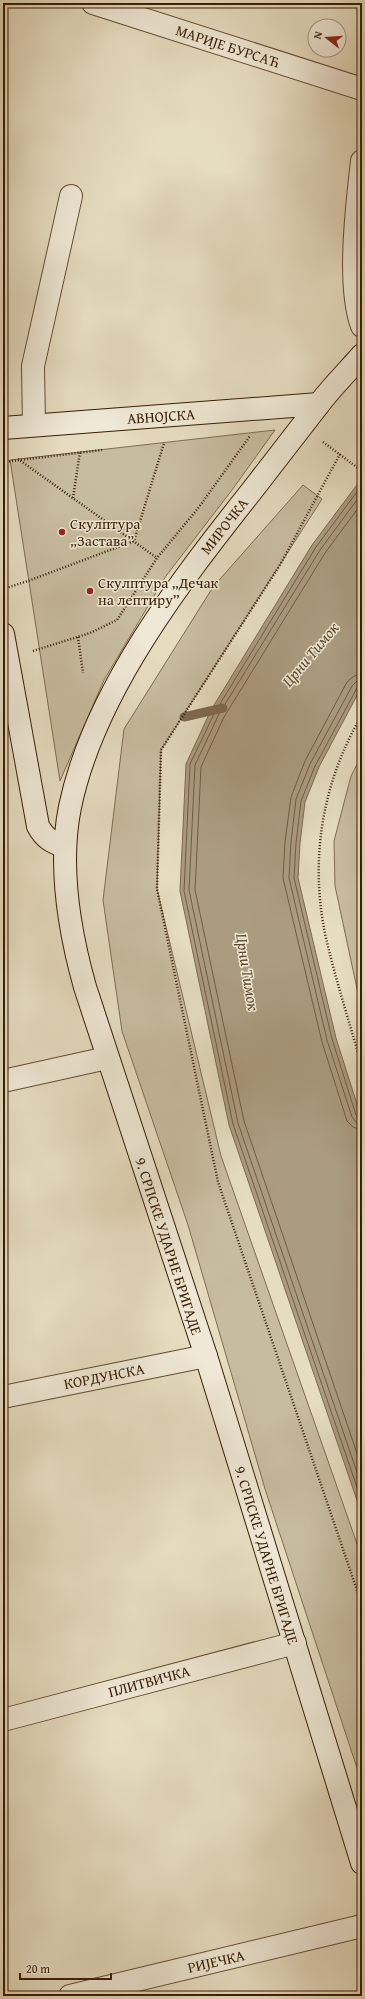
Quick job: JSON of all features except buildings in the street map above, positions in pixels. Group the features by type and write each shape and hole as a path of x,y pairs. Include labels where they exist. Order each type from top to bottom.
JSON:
{"street":[{"name":"МАРИЈЕ БУРСАЋ","path":"93,3 362,89"},
{"path":"362,162 354,271 357,313 362,326"},
{"path":"34,425 33,366 72,196"},
{"name":"МИРОЧКА","path":"65,847 70,807 81,769 96,728 112,694 154,622 195,563 319,404 362,355"},
{"name":"АВНОЈСКА","path":"3,428 319,404"},
{"path":"3,634 7,656 8,700 38,826 43,836 49,841 65,847"},
{"name":"9. СРПСКЕ УДАРНЕ БРИГАДЕ","path":"65,847 68,908 78,962 107,1058 206,1356 362,1863"},
{"path":"3,1081 107,1058"},
{"name":"КОРДУНСКА","path":"3,1397 206,1356"},
{"name":"ПЛИТВИЧКА","path":"3,1720 295,1643"},
{"name":"РИЈЕЧКА","path":"70,1996 362,1926"}],"path":[{"path":"7,656 39,650 78,637 116,620 157,558 199,506 253,433 256,409"},
{"path":"134,541 164,442"},
{"path":"74,498 80,452"},
{"path":"362,471 340,454 280,565 161,750 157,889 218,1182 362,1605"},
{"path":"18,459 157,558"},
{"path":"3,589 28,582 134,541"},
{"path":"78,637 83,673"},
{"path":"362,715 339,758 326,800 319,849 319,885 326,937 362,1067"}],"shaded area":[{"path":"275,430 232,490 166,576 104,680 60,781 10,460"},
{"path":"303,485 322,499 161,750 157,889 221,1156 362,1558 362,1783 265,1489 188,1225 122,1031 103,900 124,729 213,587"},
{"path":"362,755 362,1012 335,886 334,841 351,776"}],"water":[{"name":"Црни Тимок","path":"362,478 362,686 319,767 305,802 300,843 298,878 336,1038 362,1120 362,1515 229,1125 180,891 186,764 211,710 312,545"}],"waterway":[{"path":"184,717 223,708"}],"place":[{"name":"Скулптура „Застава”","path":"62,532"},
{"name":"Скулптура „Дечак на лептиру”","path":"90,591"}]}
